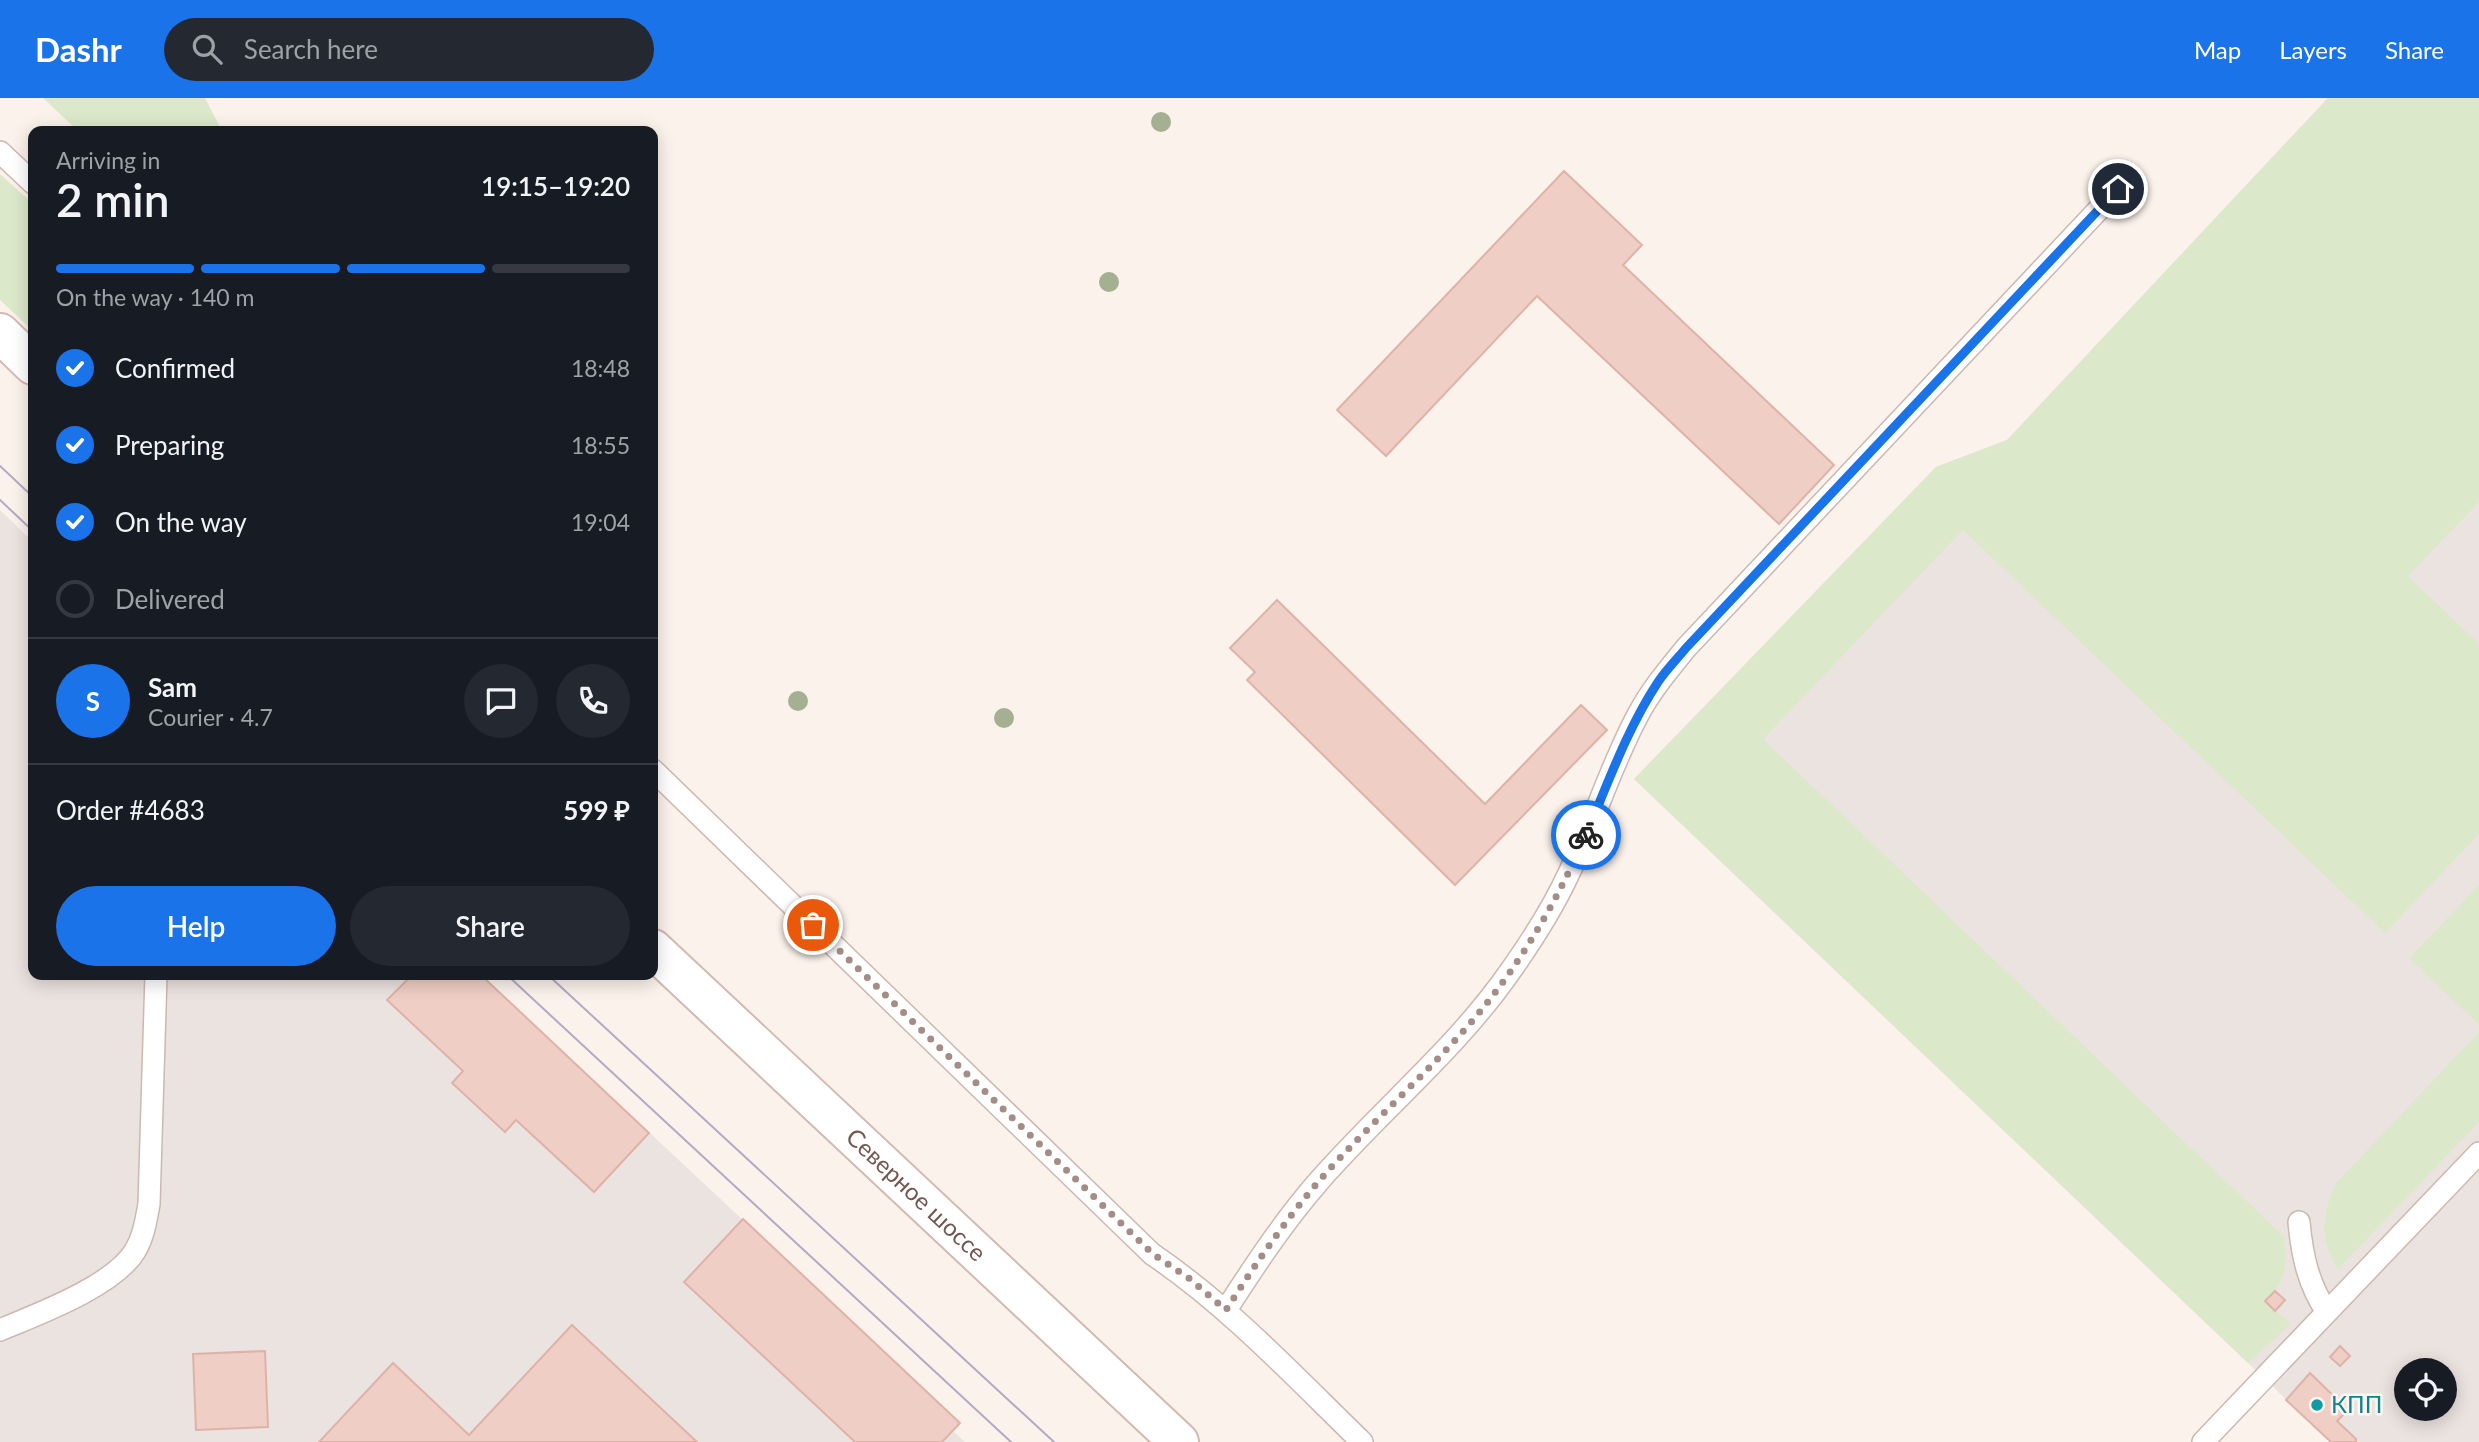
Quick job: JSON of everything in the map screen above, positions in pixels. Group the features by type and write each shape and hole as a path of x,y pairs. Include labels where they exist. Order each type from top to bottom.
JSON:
{"main road":[{"path":"0,333 28,360"},
{"name":"Северное шоссе","path":"658,954 1179,1442"}],"lane":[{"path":"0,152 28,178"},
{"path":"1226,1310 1273,1237 1320,1181 1473,1020 1509,973 1569,874 1618,757 1640,712 1660,680 1695,638 2118,189"},
{"path":"658,775 1153,1254 1190,1279 1226,1310 1362,1442"},
{"path":"0,1330 61,1304 114,1273 134,1253 144,1231 149,1204 156,980"},
{"path":"2203,1442 2479,1153"},
{"path":"2299,1222 2301,1249 2307,1270 2315,1294 2328,1312"}],"shaded area":[{"path":"2328,98 2479,98 2479,1442 2331,1442 1634,779 1936,467 2007,440"},
{"path":"0,510 28,537 28,980 486,980 960,1423 953,1431 965,1442 0,1442"}],"green space":[{"path":"43,98 205,98 219,126 73,126"},
{"path":"2328,98 2479,98 2479,502 2408,576 2479,644 2479,834 2385,933 1963,530 1763,739 2284,1237 2284,1272 2278,1286 2265,1301 2291,1324 2248,1363 1634,779 1936,467 2007,440"},
{"path":"0,174 28,199 28,326 0,300"},
{"path":"2479,885 2479,1025 2409,958"},
{"path":"2479,1032 2479,1122 2338,1269 2327,1247 2324,1226 2336,1183"}],"building":[{"path":"1564,171 1642,245 1623,265 1834,465 1779,524 1537,296 1386,456 1337,410"},
{"path":"1277,600 1485,804 1581,705 1607,730 1455,885 1247,680 1255,672 1230,648"},
{"path":"407,980 486,980 649,1133 594,1192 516,1120 505,1132 452,1083 463,1071 387,1000"},
{"path":"743,1219 960,1423 942,1442 855,1442 684,1282"},
{"path":"2275,1291 2285,1300 2275,1311 2265,1301"},
{"path":"572,1325 697,1442 319,1442 393,1363 469,1435"},
{"path":"2340,1346 2350,1356 2340,1366 2330,1357"},
{"path":"265,1351 268,1427 196,1430 193,1354"},
{"name":"КПП","path":"2310,1373 2348,1410 2337,1421 2356,1442 2331,1442 2286,1400"}],"tram line":[{"path":"0,466 28,492"},
{"path":"0,500 28,526"},
{"path":"512,980 1011,1442"},
{"path":"553,980 1054,1442"}],"way so far":[{"path":"813,925 1153,1254 1190,1279 1226,1310 1273,1237 1320,1181 1473,1020 1509,973 1569,874 1586,835"}],"place":[{"name":"КПП","path":"2317,1405"}],"route":[{"path":"1586,835 1640,712 1660,680 1686,648 2118,189"}]}
